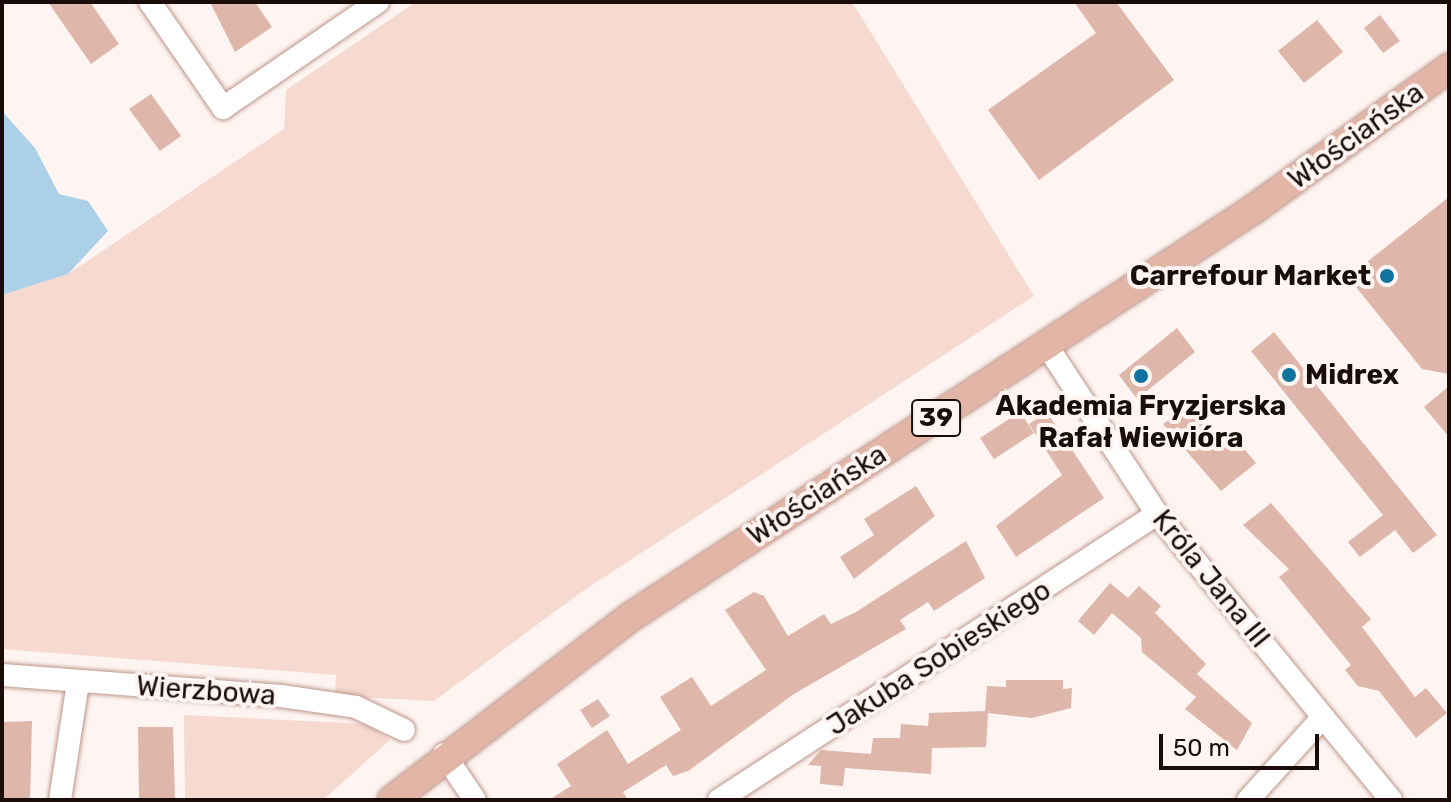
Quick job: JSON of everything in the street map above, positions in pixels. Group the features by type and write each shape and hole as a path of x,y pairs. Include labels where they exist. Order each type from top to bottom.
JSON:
{"main road":[{"name":"Włościańska","path":"392,800 444,754 632,616 1322,163 1449,68"}],"street":[{"path":"150,2 223,108 378,2"},
{"name":"Króla Jana III","path":"1047,346 1157,514 1391,800"},
{"name":"Jakuba Sobieskiego","path":"719,800 1157,514"},
{"name":"Wierzbowa","path":"2,675 356,707 404,730"},
{"path":"60,800 78,683"},
{"path":"1248,800 1323,717"},
{"path":"444,754 475,800"}],"shaded area":[{"path":"416,2 852,2 1034,296 580,593 434,701 335,696 336,675 2,649 2,295 68,274 284,129 286,90"},
{"path":"184,715 368,724 390,740 323,800 185,800"}],"water":[{"path":"2,111 35,148 59,194 88,201 108,231 68,274 2,295"}],"building":[{"path":"48,2 90,2 119,44 91,64"},
{"path":"210,2 255,2 272,27 235,52"},
{"path":"1074,2 1116,2 1174,80 1039,180 988,110 1096,33"},
{"path":"1380,15 1400,41 1383,53 1364,28"},
{"path":"1317,20 1343,52 1304,83 1278,51"},
{"path":"151,94 181,136 160,151 129,109"},
{"path":"1449,197 1449,374 1422,369 1348,277"},
{"path":"1177,328 1195,352 1137,399 1119,375"},
{"path":"1274,332 1437,535 1413,553 1395,530 1360,557 1348,542 1383,515 1251,351"},
{"path":"1449,386 1449,437 1424,407"},
{"path":"1192,403 1206,422 1199,427 1233,449 1240,444 1256,463 1221,491 1163,424"},
{"path":"1020,412 1034,433 994,459 980,438"},
{"path":"1047,412 1104,498 1016,557 996,526 1062,475 1029,424"},
{"path":"916,486 935,516 854,579 840,557 874,535 864,519"},
{"path":"1271,503 1371,619 1362,627 1415,697 1426,688 1447,713 1416,738 1379,691 1358,686 1345,670 1351,665 1279,577 1289,569 1243,525"},
{"path":"966,541 985,578 934,611 928,602 900,620 906,629 794,694 688,771 673,776 666,765 623,792 628,800 549,800 571,786 557,764 607,730 628,764 681,730 660,697 692,677 711,706 766,670 725,610 754,592 764,596 788,636 824,614 831,624 856,612"},
{"path":"1110,583 1128,598 1139,586 1161,606 1155,613 1206,664 1197,674 1252,723 1237,750 1185,709 1196,697 1142,652 1141,638 1112,613 1094,635 1078,621"},
{"path":"1006,680 1063,680 1063,689 1072,688 1071,708 1032,718 988,713 986,747 932,748 931,774 845,768 843,786 820,784 821,766 808,765 821,750 871,754 873,738 900,738 901,724 928,726 929,713 985,711 987,686 1006,687"},
{"path":"598,699 610,716 592,728 580,710"},
{"path":"32,721 30,800 2,800 2,722"},
{"path":"138,727 173,727 175,800 139,800"}],"place":[{"name":"Carrefour Market","path":"1387,276"},
{"name":"Midrex","path":"1289,375"},
{"name":"Akademia Fryzjerska Rafał Wiewióra","path":"1141,376"}]}
